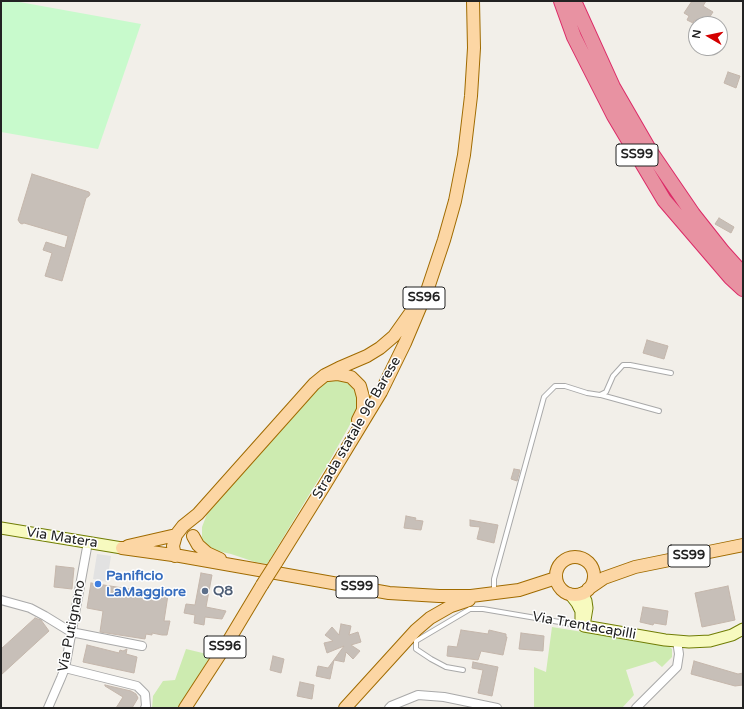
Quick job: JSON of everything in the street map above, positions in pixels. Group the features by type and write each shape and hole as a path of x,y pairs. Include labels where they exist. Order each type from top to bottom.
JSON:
{"highway":[{"name":"SS99","path":"561,1 574,36 614,116 664,200 743,289"},
{"name":"SS99","path":"574,1 613,87 650,151 722,252 743,274"}],"main road":[{"name":"Strada statale 96 Barese","path":"185,708 226,645 381,392 405,343 427,291 444,240 457,193 464,155 471,96 474,48 473,1"},
{"path":"198,514 193,536 188,547 178,556 173,546 176,535 183,526 198,514 314,384 325,375 367,356 380,348 394,336 415,307 444,240"},
{"path":"324,486 363,410 363,397 360,386 351,377 337,374 325,375"},
{"path":"122,548 176,535"},
{"path":"193,536 198,545 207,553 234,566"},
{"name":"SS99","path":"585,591 604,578 635,567 743,545"},
{"name":"SS99","path":"122,548 178,556 389,593 439,596 481,595 519,590 562,587"},
{"path":"574,557 585,560 590,564 592,570 593,580 585,591 574,594 562,587 556,572 562,561 574,557"},
{"name":"SS99","path":"592,570 635,567"},
{"path":"345,708 416,630 430,618 451,606 481,595"}],"street":[{"name":"Via Matera","path":"1,528 122,548"},
{"name":"Via Putignano","path":"48,708 65,668 88,542"},
{"path":"562,587 577,603 581,611 581,619 584,626"},
{"path":"584,626 587,608 585,591"},
{"path":"1,600 30,608 71,632 142,646"},
{"name":"Via Trentacapilli","path":"584,626 665,640 689,642 710,641 732,635 743,629"},
{"path":"636,708 678,667 679,654 677,641"},
{"path":"65,668 137,686 146,694 145,708"},
{"path":"389,708 418,695 444,697 470,706 497,708"}],"lane":[{"path":"600,395 606,392 613,376 623,365 671,373"},
{"path":"494,594 494,579 544,397 555,386 565,386 659,411"},
{"name":"Via Trentacapilli","path":"463,670 446,666 431,659 416,649 416,640 470,609 483,609 584,626"}],"green space":[{"path":"1,1 14,1 141,24 98,149 1,132"},
{"path":"331,377 349,383 359,398 357,412 329,462 267,564 213,550 202,538 202,527 207,514 321,382"},
{"path":"552,627 669,646 672,649 672,657 662,667 655,661 626,670 634,695 622,708 534,707 534,667 546,672"},
{"path":"186,649 211,655 179,708 152,708 153,696 163,681 175,680"}],"shaded area":[{"path":"97,554 111,556 107,582 93,579"}],"building":[{"path":"692,1 706,1 703,6 713,12 710,16 689,16 684,13"},
{"path":"728,72 740,76 736,88 724,83"},
{"path":"32,174 89,192 90,194 86,198 62,281 45,276 52,253 43,250 46,242 65,248 68,236 24,223 22,224 18,220"},
{"path":"719,218 734,227 731,233 715,224"},
{"path":"647,340 668,346 664,359 643,353"},
{"path":"514,469 520,470 517,481 511,479"},
{"path":"406,516 416,518 415,520 423,521 421,530 404,528"},
{"path":"470,520 498,525 494,543 477,539 480,527 470,526"},
{"path":"56,566 74,568 72,589 54,587"},
{"path":"201,573 212,575 206,607 226,611 222,619 205,617 204,625 194,623 195,615 184,613 186,604 195,605"},
{"path":"91,583 168,595 164,621 170,621 167,635 152,633 152,635 146,634 145,639 100,632 103,611 87,608"},
{"path":"728,586 735,620 702,627 695,593"},
{"path":"643,607 668,611 666,625 654,623 653,625 640,622"},
{"path":"35,618 41,620 49,631 1,675 1,649"},
{"path":"341,624 351,626 349,635 358,632 361,642 351,645 360,651 353,659 346,652 344,662 334,660 330,679 316,676 318,666 328,668 344,646 327,653 324,643 333,641 325,635 332,627 339,635"},
{"path":"461,630 488,634 489,630 506,634 507,637 503,655 481,651 478,660 447,656 448,646 457,647"},
{"path":"521,633 544,636 543,651 519,649"},
{"path":"87,645 119,653 120,650 123,651 127,649 126,654 137,657 134,673 83,662"},
{"path":"273,656 284,659 281,673 270,670"},
{"path":"694,661 738,674 743,673 743,685 735,686 691,674"},
{"path":"473,662 498,667 492,696 478,693 483,670 472,668"},
{"path":"300,682 314,685 312,699 297,696"},
{"path":"105,685 131,691 136,694 138,698 132,708 116,708 123,697"}],"place":[{"name":"Panificio LaMaggiore","path":"98,584"},
{"name":"Q8","path":"205,591"}]}
